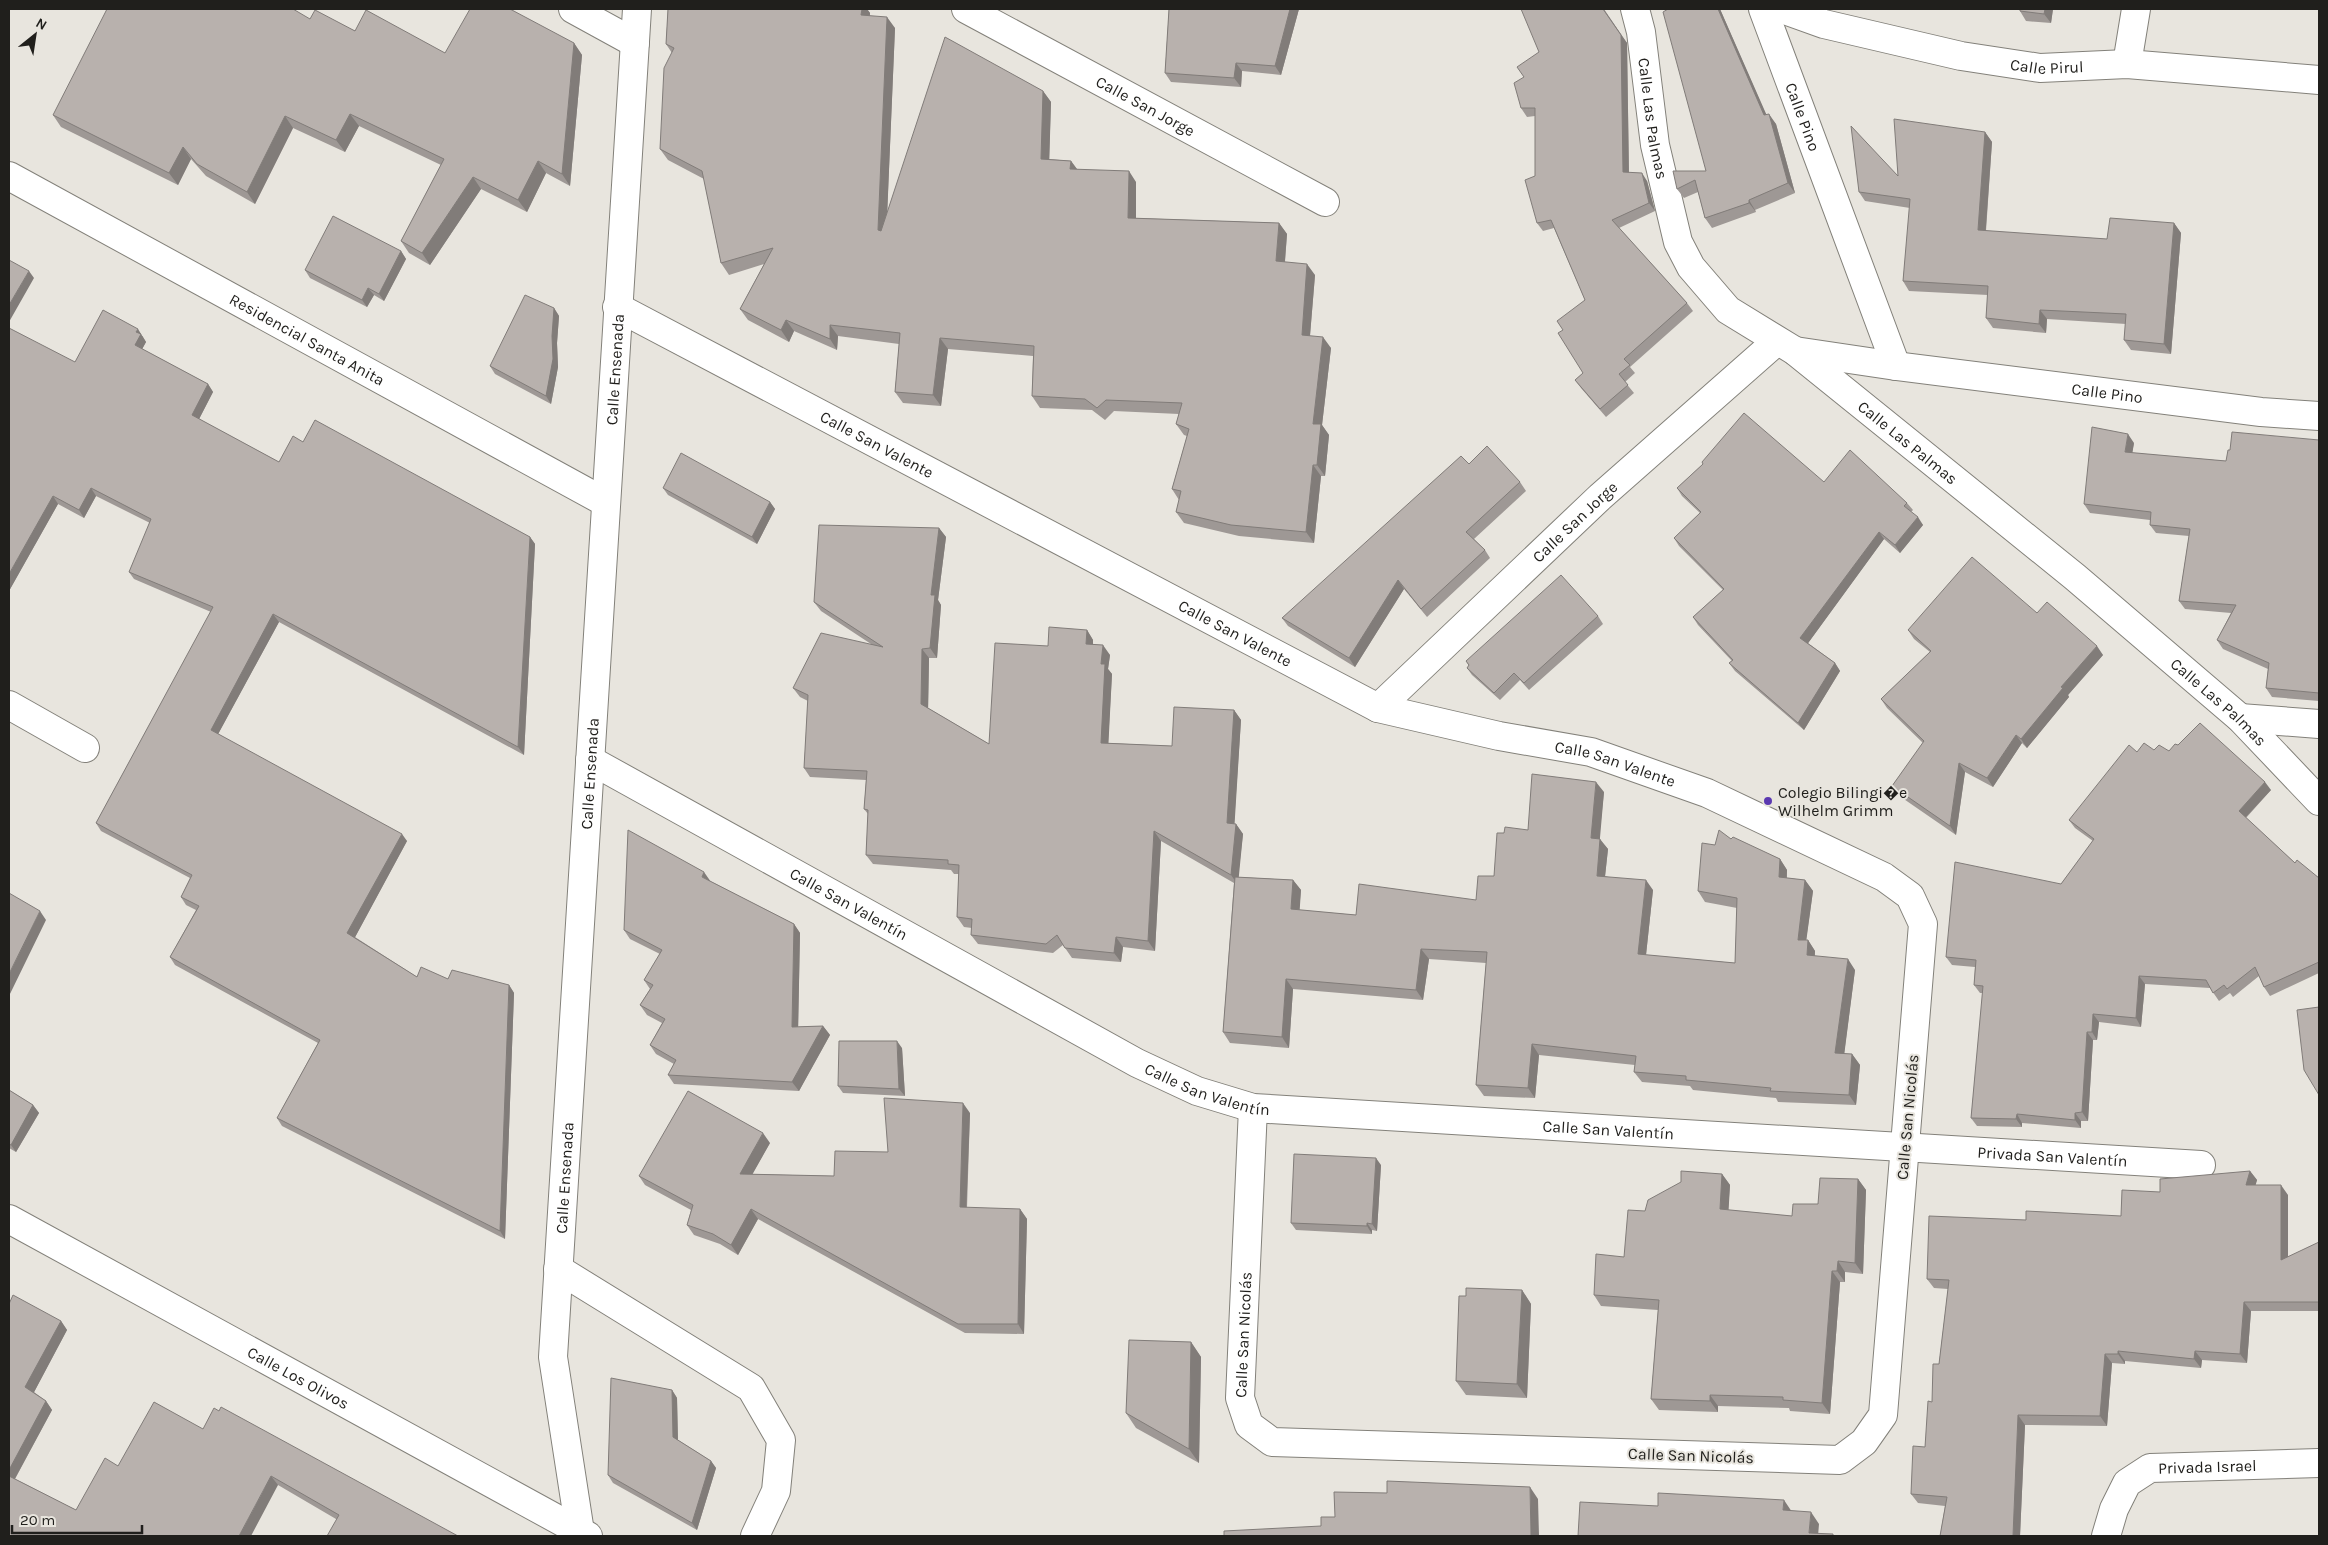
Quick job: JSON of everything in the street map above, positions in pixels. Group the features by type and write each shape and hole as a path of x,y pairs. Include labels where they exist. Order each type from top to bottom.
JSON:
{"street":[{"path":"573,9 635,42"},
{"name":"Calle Ensenada","path":"582,1535 553,1357 637,9"},
{"name":"Calle San Jorge","path":"966,9 1325,202"},
{"name":"Calle Las Palmas","path":"1635,9 1641,32 1656,145 1678,242 1691,267 1728,310 1786,346 2075,577 2240,718 2319,801"},
{"name":"Calle Pino","path":"1763,9 1896,366"},
{"name":"Calle Pirul","path":"1782,9 1824,24 1961,56 2040,68 2127,64 2319,80"},
{"path":"2127,64 2136,9"},
{"name":"Residencial Santa Anita","path":"9,176 605,502"},
{"name":"Calle San Valente","path":"617,308 1378,708 1499,736 1591,752 1707,793 1884,877"},
{"name":"Calle San Jorge","path":"1378,708 1600,497 1650,454 1786,346"},
{"name":"Calle Pino","path":"1786,346 1896,366 2261,412 2319,416"},
{"path":"9,705 85,748"},
{"path":"2240,718 2319,724"},
{"name":"Calle San Valentín","path":"590,760 1137,1063 1197,1091 1252,1108 1904,1149"},
{"name":"Calle San Nicolás","path":"1252,1108 1240,1398 1249,1425 1272,1442 1840,1460 1864,1442 1883,1415 1923,924 1910,896 1884,877"},
{"name":"Privada San Valentín","path":"1904,1149 2200,1165"},
{"name":"Calle Los Olivos","path":"9,1219 582,1535"},
{"path":"558,1269 751,1388 781,1440 776,1491 755,1536"},
{"name":"Privada Israel","path":"2106,1536 2114,1508 2127,1483 2150,1468 2319,1463"}],"building":[{"path":"107,9 293,9 310,19 315,10 355,31 366,10 445,53 470,9 510,9 574,43 562,174 538,161 518,200 473,177 422,253 401,241 444,159 350,114 336,140 285,116 247,192 197,164 183,147 169,173 53,115"},
{"path":"668,9 862,9 861,15 887,17 878,230 881,231 945,37 1043,91 1041,159 1071,161 1070,169 1129,171 1128,218 1279,223 1276,261 1307,264 1302,335 1323,337 1313,424 1321,424 1317,465 1313,465 1306,532 1231,525 1176,512 1181,491 1172,489 1189,429 1176,424 1182,403 1106,400 1097,408 1085,399 1032,396 1034,346 940,338 933,395 895,392 900,333 830,325 830,339 786,320 781,330 740,309 773,248 721,263 702,171 660,149 664,68 674,48 666,44"},
{"path":"1169,9 1290,9 1275,66 1236,63 1234,78 1165,73"},
{"path":"1521,9 1603,9 1621,35 1623,172 1642,173 1649,203 1612,220 1687,303 1624,359 1630,365 1619,374 1628,385 1600,409 1575,380 1583,373 1558,333 1563,330 1557,321 1585,300 1551,220 1537,223 1525,180 1535,176 1535,108 1521,108 1514,83 1524,77 1517,67 1539,52"},
{"path":"1668,9 1718,9 1764,115 1769,114 1788,183 1749,200 1749,203 1705,218 1695,180 1677,189 1673,171 1706,171 1663,12"},
{"path":"2020,9 2045,9 2044,14 2020,11"},
{"path":"1894,119 1985,132 1978,230 2107,239 2110,218 2174,223 2164,344 2124,340 2126,314 2040,310 2039,324 1986,318 1988,286 1903,281 1910,199 1859,192 1851,126 1898,176"},
{"path":"333,216 401,251 379,294 368,288 362,300 305,270"},
{"path":"9,260 29,271 9,305"},
{"path":"525,295 554,308 553,359 546,396 490,366"},
{"path":"103,310 138,329 136,332 141,334 135,345 208,384 192,415 279,462 293,436 303,442 315,420 530,537 518,747 273,614 211,730 402,834 347,933 417,977 421,967 448,979 452,970 509,985 500,1231 277,1118 320,1040 170,957 199,906 181,897 192,875 96,823 213,607 129,572 151,519 91,488 79,510 53,496 9,574 9,328 75,362"},
{"path":"1744,413 1824,482 1850,450 1907,503 1904,506 1918,517 1895,545 1879,532 1800,638 1835,663 1798,723 1729,663 1733,660 1693,617 1724,589 1674,538 1701,512 1677,488 1703,464 1702,462"},
{"path":"2092,427 2128,434 2125,452 2226,461 2228,450 2230,450 2232,432 2319,440 2319,693 2266,688 2269,663 2217,640 2236,605 2179,601 2190,529 2150,525 2151,512 2084,504"},
{"path":"1487,446 1520,482 1466,532 1485,550 1421,609 1398,580 1349,658 1282,618 1461,456 1469,464"},
{"path":"681,453 770,502 752,537 663,488"},
{"path":"819,525 939,528 931,595 935,595 930,648 922,649 921,704 989,744 995,643 1048,646 1049,627 1087,630 1086,644 1103,645 1101,664 1105,664 1101,743 1172,746 1174,707 1234,710 1227,823 1236,824 1231,875 1154,831 1148,941 1116,937 1114,953 1065,948 1057,935 1046,944 971,935 972,919 957,917 959,865 948,864 948,860 866,855 868,810 864,809 867,771 804,768 808,695 793,688 821,633 883,647 814,602"},
{"path":"1972,557 2037,613 2047,602 2097,646 2061,687 2063,688 2021,739 2016,735 1987,778 1959,763 1950,826 1892,786 1924,741 1881,699 1931,651 1908,630"},
{"path":"1561,575 1598,616 1524,683 1514,673 1494,693 1467,668 1469,665 1466,661"},
{"path":"2200,723 2265,782 2239,811 2295,863 2297,860 2319,878 2319,962 2264,987 2255,967 2227,989 2224,985 2213,993 2206,980 2139,976 2136,1018 2093,1014 2092,1032 2087,1032 2082,1112 2075,1113 2075,1120 2017,1114 2016,1119 1971,1118 1983,986 1974,985 1976,960 1946,957 1955,862 2061,884 2094,839 2069,820 2129,745 2137,752 2144,743 2154,750 2159,745 2169,751 2175,744 2178,745"},
{"path":"1532,774 1596,782 1591,838 1600,839 1597,876 1646,880 1638,954 1735,963 1737,898 1698,891 1702,843 1715,845 1719,830 1731,839 1733,837 1780,859 1779,877 1805,880 1798,940 1808,940 1807,955 1848,959 1835,1053 1852,1054 1849,1095 1770,1091 1771,1088 1686,1080 1686,1076 1634,1072 1636,1056 1532,1044 1528,1088 1476,1085 1487,952 1421,949 1416,990 1286,979 1282,1037 1223,1032 1235,877 1293,880 1291,909 1356,915 1359,884 1476,900 1478,876 1494,876 1497,833 1504,833 1505,827 1528,830"},
{"path":"628,830 704,872 702,877 794,924 792,1027 823,1026 792,1082 668,1075 676,1060 650,1045 665,1019 640,1005 653,985 644,980 662,950 624,930"},
{"path":"9,893 40,911 9,974"},
{"path":"2319,1007 2319,1095 2304,1070 2297,1010"},
{"path":"839,1041 897,1041 899,1089 838,1086"},
{"path":"9,1090 33,1105 11,1145 9,1144"},
{"path":"688,1091 763,1133 740,1174 834,1176 835,1151 888,1152 884,1098 963,1103 960,1207 1020,1209 1018,1324 958,1324 751,1209 731,1245 713,1234 687,1225 693,1205 639,1176"},
{"path":"1294,1154 1376,1158 1372,1224 1367,1223 1367,1226 1291,1223"},
{"path":"1681,1171 1722,1174 1720,1209 1792,1216 1793,1204 1818,1204 1820,1178 1858,1179 1855,1263 1838,1261 1837,1271 1832,1271 1822,1403 1783,1400 1783,1397 1710,1395 1710,1401 1651,1399 1659,1300 1594,1295 1596,1254 1624,1257 1628,1210 1645,1211 1648,1200 1681,1182"},
{"path":"2250,1171 2246,1185 2281,1185 2281,1260 2319,1242 2319,1302 2244,1302 2240,1354 2195,1351 2194,1359 2118,1351 2118,1354 2105,1354 2100,1416 2018,1415 2013,1536 1940,1536 1947,1497 1911,1494 1913,1446 1925,1447 1928,1401 1932,1402 1933,1364 1939,1364 1949,1280 1927,1279 1929,1216 2026,1220 2026,1211 2121,1216 2122,1190 2160,1192 2160,1179"},
{"path":"1466,1288 1522,1290 1517,1384 1456,1381 1459,1296 1466,1296"},
{"path":"13,1295 61,1321 25,1387 46,1401 9,1470 9,1304"},
{"path":"1129,1340 1191,1342 1189,1449 1126,1413"},
{"path":"611,1378 672,1390 673,1437 711,1461 692,1523 608,1475"},
{"path":"154,1402 203,1429 214,1408 219,1411 221,1407 458,1536 327,1536 339,1515 271,1476 239,1536 9,1536 9,1476 76,1510 105,1458 118,1466"},
{"path":"1387,1481 1530,1487 1531,1536 1224,1536 1224,1531 1321,1526 1321,1517 1335,1517 1334,1492 1387,1493"},
{"path":"1658,1493 1784,1500 1783,1510 1811,1512 1809,1533 1833,1534 1833,1536 1578,1536 1580,1502 1658,1506"}],"place":[{"name":"Colegio Bilingi�e Wilhelm Grimm","path":"1768,801"}]}
